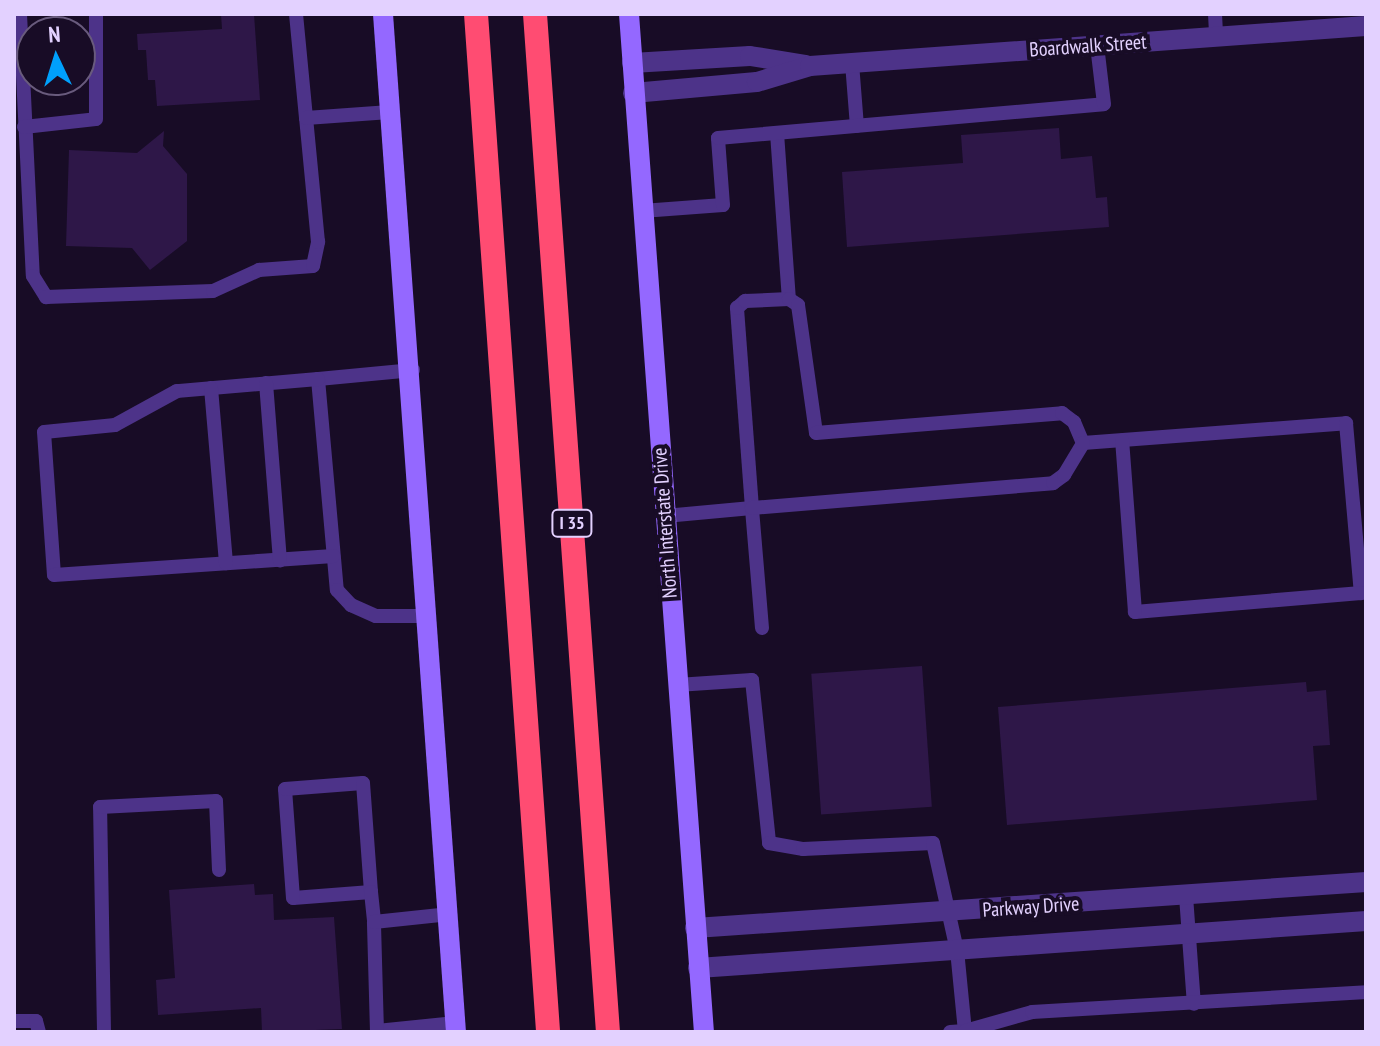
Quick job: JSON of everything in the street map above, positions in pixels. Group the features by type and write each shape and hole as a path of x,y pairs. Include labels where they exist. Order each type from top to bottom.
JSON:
{"highway":[{"path":"476,14 548,1032"},
{"name":"I 35","path":"535,14 608,1032"}],"main road":[{"path":"383,14 413,370 456,1028"},
{"name":"North Interstate Drive","path":"629,14 704,1032"}],"street":[{"name":"Boardwalk Street","path":"633,93 757,82 810,66 1366,26"},
{"name":"Boardwalk Street","path":"632,63 750,56 810,66"},
{"name":"Parkway Drive","path":"695,928 948,914 1366,882"},
{"name":"Parkway Drive","path":"698,968 1366,921"}],"lane":[{"path":"20,14 33,276 46,297 62,298 213,291 259,270 313,266 319,258 296,14"},
{"path":"24,127 96,119 96,14"},
{"path":"1215,14 1216,36"},
{"path":"642,211 723,205 718,138 1104,104 1097,45"},
{"path":"852,63 857,126"},
{"path":"306,118 390,112"},
{"path":"777,133 789,299"},
{"path":"762,628 737,308 745,301 789,299 798,305 816,433 1062,413 1074,422 1083,443"},
{"path":"333,556 54,575 44,432 115,425 177,391 413,370"},
{"path":"318,379 337,590 351,605 376,616 429,616"},
{"path":"266,383 280,560"},
{"path":"211,388 226,563"},
{"path":"1083,443 1122,440 1346,423 1361,593 1135,612 1122,440"},
{"path":"665,516 1053,483 1064,475 1083,443"},
{"path":"677,685 752,680 769,843 803,849 933,843 957,950 957,1031 1032,1012 1366,992"},
{"path":"371,892 293,898 285,789 363,783 374,922 377,1032 456,1028"},
{"path":"104,1032 100,807 216,801 219,870"},
{"path":"1186,896 1194,1004"},
{"path":"374,922 450,914"},
{"path":"14,1021 36,1021 39,1032"}],"building":[{"path":"221,14 254,14 260,100 157,106 155,80 148,80 146,50 138,50 137,34 222,29"},
{"path":"1059,128 1061,159 1092,156 1096,198 1107,197 1109,227 847,247 842,172 963,163 961,135"},
{"path":"164,131 163,146 187,174 187,241 150,270 132,248 66,246 69,150 137,153"},
{"path":"922,666 932,807 821,814 811,674"},
{"path":"1306,682 1307,692 1326,690 1330,745 1313,746 1317,800 1007,825 998,707"},
{"path":"254,884 255,895 273,894 274,920 334,917 342,1029 262,1032 261,1008 158,1015 156,980 175,978 169,890"}]}
